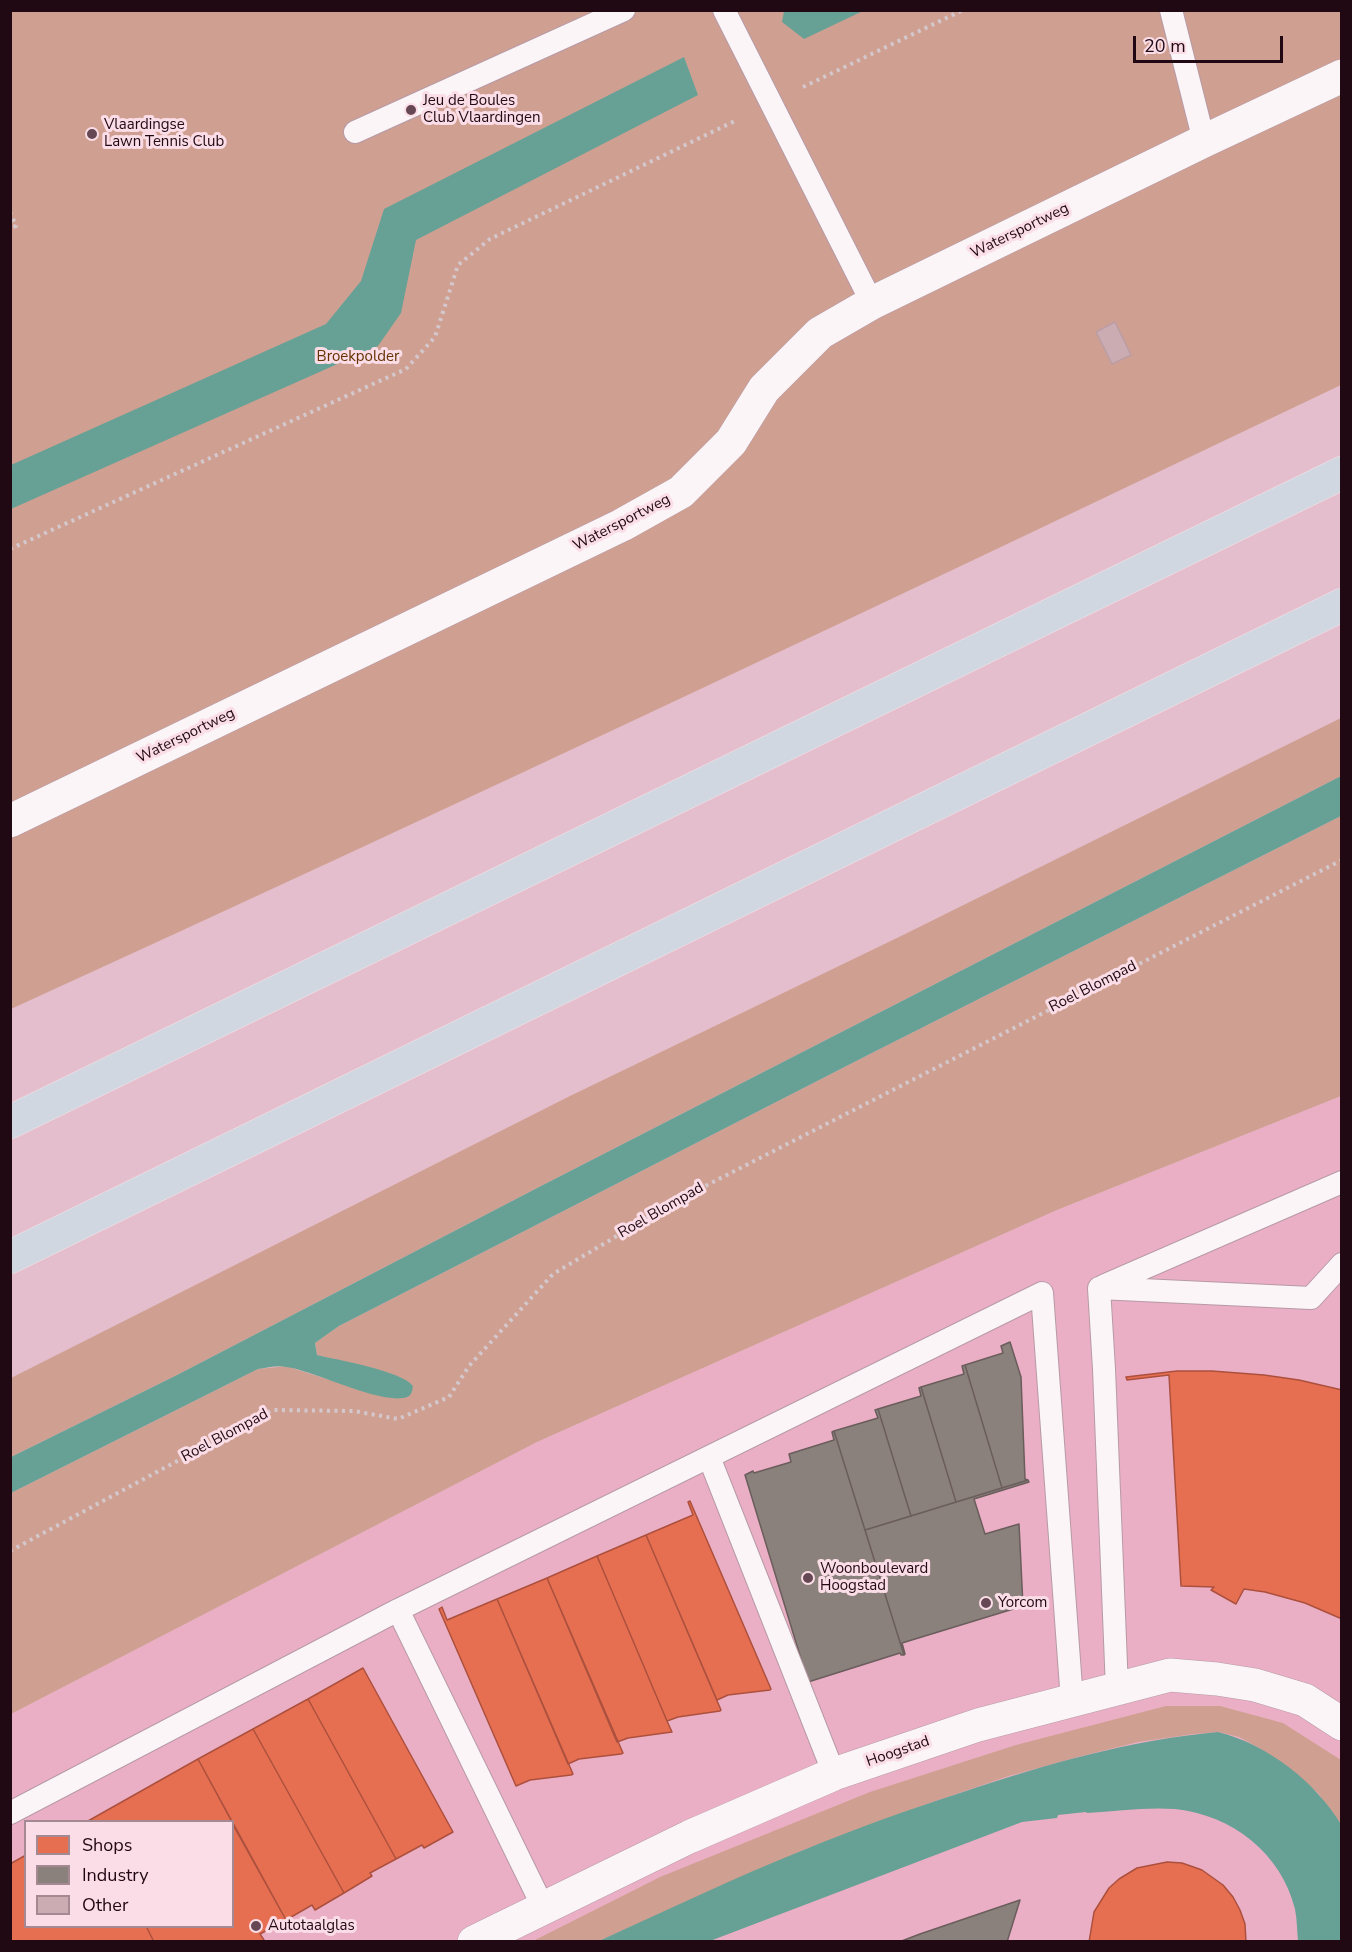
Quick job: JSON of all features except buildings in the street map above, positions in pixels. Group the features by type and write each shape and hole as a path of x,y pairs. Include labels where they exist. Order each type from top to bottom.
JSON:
{"highway":[{"path":"10,1122 1341,473"},
{"path":"11,1256 1341,605"}],"street":[{"name":"Watersportweg","path":"10,821 622,525 681,492 731,442 764,389 820,333 872,303 1341,76"},
{"name":"Hoogstad","path":"474,1941 689,1837 834,1774 978,1725 1170,1675 1255,1685 1305,1700 1341,1724"}],"lane":[{"path":"355,132 624,10"},
{"path":"724,10 872,303"},
{"path":"1171,10 1204,141"},
{"path":"1099,1288 1341,1182"},
{"path":"1099,1288 1311,1298 1341,1264"},
{"path":"1099,1288 1117,1689"},
{"path":"10,1813 398,1610 1042,1293 1072,1701"},
{"path":"709,1457 834,1774"},
{"path":"398,1610 543,1907"}],"path":[{"path":"802,88 963,10"},
{"path":"10,549 406,369 435,337 458,265 490,239 739,119"},
{"path":"10,212 16,226 10,228"},
{"name":"Roel Blompad","path":"10,1551 272,1410 354,1412 398,1419 448,1397 469,1366 553,1274 674,1202 1341,860"}],"shaded area":[{"path":"784,10 863,11 804,39 782,22"},
{"path":"684,57 698,95 416,240 401,313 378,346 11,509 11,465 326,324 361,281 384,209"},
{"path":"1341,776 1341,816 339,1326 315,1343 317,1355 383,1371 407,1381 413,1386 409,1396 382,1397 286,1367 258,1369 11,1493 11,1457 177,1375"},
{"name":"Woonboulevard Hoogstad","path":"1341,1096 1341,1941 11,1942 11,1714 537,1442 1057,1210"},
{"path":"1218,1732 1254,1746 1289,1767 1319,1794 1342,1826 1341,1941 1298,1941 1295,1909 1288,1889 1266,1854 1251,1840 1216,1819 1175,1809 1153,1808 1086,1812 1022,1822 710,1941 599,1941 780,1860 923,1805 1089,1754 1153,1741"}],"green space":[{"name":"Broekpolder","path":"10,11 1341,11 1341,385 677,700 11,1009"},
{"path":"1341,718 1341,776 177,1375 11,1457 11,1378 570,1096 901,936"},
{"path":"1341,816 1341,1096 1057,1210 537,1442 11,1714 11,1493 258,1369 286,1366 377,1395 382,1371 317,1355 315,1343 339,1326"},
{"path":"1166,1706 1220,1706 1283,1723 1341,1760 1341,1826 1318,1793 1261,1749 1239,1737 1219,1732 1138,1742 1009,1776 924,1805 806,1849 599,1941 531,1942 660,1877 870,1792 1016,1745"}],"place":[{"name":"Jeu de Boules Club Vlaardingen","path":"411,110"},
{"name":"Vlaardingse Lawn Tennis Club","path":"92,134"},
{"name":"Woonboulevard Hoogstad","path":"808,1578"},
{"name":"Yorcom","path":"986,1603"},
{"name":"Autotaalglas","path":"256,1926"}]}
